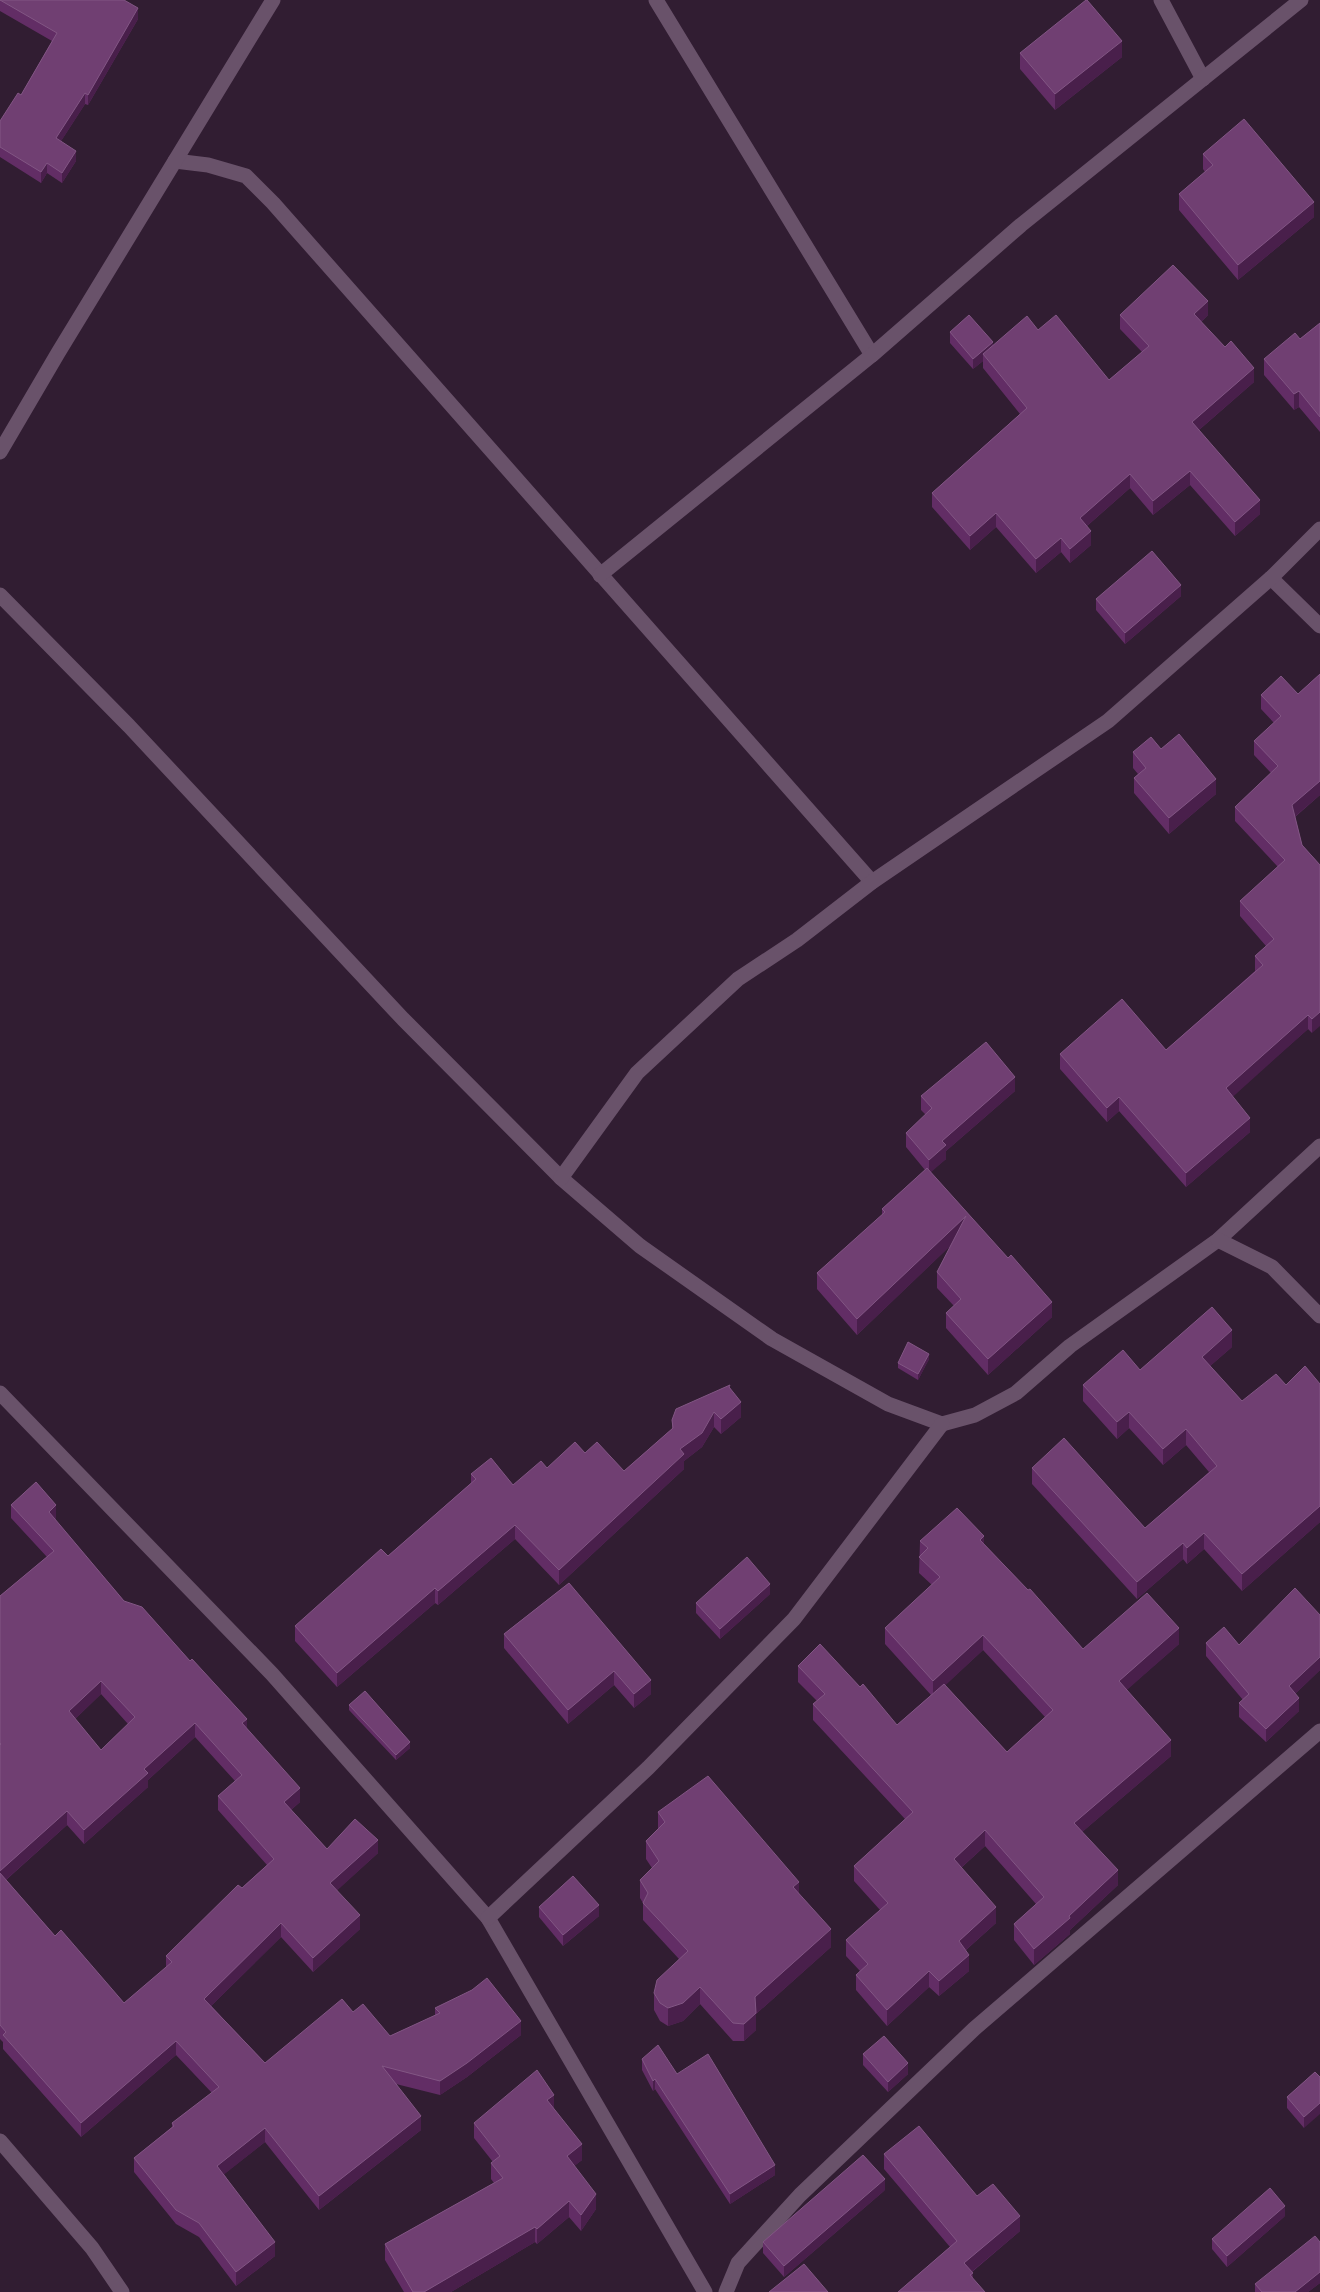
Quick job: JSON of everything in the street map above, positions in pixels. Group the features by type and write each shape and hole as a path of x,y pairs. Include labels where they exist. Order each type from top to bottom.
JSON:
{"street":[{"path":"0,452 58,352 273,0"},
{"path":"656,0 872,355"},
{"path":"1161,0 1204,80"},
{"path":"600,574 872,355 1022,225 1301,0"},
{"path":"175,161 208,165 246,176 274,203 872,882"},
{"path":"561,1178 636,1073 738,979 797,940 872,882 1108,721 1271,578 1320,529"},
{"path":"1271,578 1320,626"},
{"path":"0,595 129,726 403,1018 561,1178 640,1246 772,1339 888,1404 942,1424 975,1415 1016,1393 1070,1346 1218,1240 1320,1146"},
{"path":"1218,1240 1272,1267 1320,1316"},
{"path":"0,1393 272,1674 488,1918 705,2292"},
{"path":"488,1918 648,1768 794,1619 942,1424"},
{"path":"726,2292 738,2263 800,2195 974,2029 1320,1731"},
{"path":"0,2141 92,2248 122,2292"}],"building":[{"path":"0,0 124,0 138,8 88,95 85,93 56,138 76,151 62,173 47,163 41,172 0,147 0,121 18,93 21,95 57,33"},
{"path":"1086,0 1122,41 1055,94 1020,53"},
{"path":"1244,119 1314,202 1238,265 1179,194 1213,165 1203,154"},
{"path":"1173,265 1208,301 1194,314 1225,347 1231,341 1254,368 1192,422 1260,500 1235,522 1190,471 1153,501 1130,474 1080,518 1091,531 1070,549 1061,538 1036,559 996,513 970,536 932,493 1027,408 983,354 1027,316 1038,330 1056,315 1109,380 1149,346 1120,315"},
{"path":"969,315 993,342 973,359 950,332"},
{"path":"1320,323 1320,417 1299,391 1294,394 1264,359 1295,333 1300,339"},
{"path":"1152,551 1181,585 1125,633 1096,599"},
{"path":"1320,674 1320,781 1292,805 1302,845 1320,865 1320,1012 1312,1019 1308,1015 1226,1088 1250,1118 1186,1173 1119,1097 1107,1108 1060,1054 1122,999 1166,1050 1263,965 1255,956 1274,939 1240,901 1285,860 1235,807 1278,766 1254,741 1281,716 1261,695 1281,676 1298,694"},
{"path":"1179,734 1216,779 1169,818 1134,778 1146,768 1133,752 1151,737 1161,749"},
{"path":"986,1042 1015,1077 942,1141 946,1145 929,1160 906,1133 932,1108 921,1096"},
{"path":"927,1168 1008,1258 1011,1255 1052,1302 988,1359 946,1313 961,1299 937,1272 966,1216 857,1319 817,1273 885,1212 882,1209"},
{"path":"1212,1307 1232,1330 1202,1357 1242,1401 1276,1374 1286,1385 1305,1366 1320,1384 1320,1506 1242,1574 1204,1533 1187,1548 1183,1543 1137,1582 1032,1468 1064,1438 1145,1528 1217,1466 1186,1429 1163,1449 1129,1412 1117,1422 1083,1385 1123,1350 1140,1370"},
{"path":"908,1342 929,1354 918,1374 898,1363"},
{"path":"730,1385 729,1387 741,1402 721,1419 714,1412 702,1433 680,1449 684,1454 559,1570 515,1525 438,1591 435,1588 337,1673 295,1626 381,1549 388,1556 476,1479 471,1474 491,1458 513,1485 541,1461 547,1468 575,1442 585,1453 597,1442 624,1471 673,1428 672,1420 676,1409"},
{"path":"36,1482 56,1505 49,1512 124,1601 142,1607 190,1661 192,1659 247,1719 242,1723 300,1788 284,1802 327,1849 355,1819 378,1840 330,1883 360,1915 313,1958 281,1923 204,1999 265,2063 342,1999 353,2012 363,2004 390,2036 440,2013 435,2008 472,1990 487,1978 521,2021 467,2063 440,2081 382,2066 421,2116 319,2196 265,2128 217,2166 275,2242 236,2272 199,2223 176,2210 134,2158 174,2126 172,2123 219,2087 176,2041 81,2123 3,2035 6,2032 0,2025 0,1873 55,1936 61,1930 124,2003 172,1962 166,1956 238,1885 242,1888 274,1859 218,1796 242,1775 195,1723 144,1769 148,1773 84,1830 67,1811 0,1871 0,1596 54,1551 11,1505","holes":["101,1681 135,1717 101,1750 69,1711"]},
{"path":"957,1508 984,1536 980,1540 1028,1590 1030,1589 1083,1649 1147,1593 1179,1628 1119,1681 1171,1740 1074,1823 1118,1870 1069,1916 1070,1918 1034,1949 1014,1924 1044,1897 985,1830 954,1859 996,1907 959,1941 969,1955 939,1981 929,1971 887,2010 856,1975 868,1964 846,1940 888,1903 854,1866 913,1812 813,1704 825,1694 798,1666 820,1644 860,1687 863,1684 897,1725 944,1684 1007,1752 1053,1710 983,1635 933,1681 885,1628 940,1577 919,1557 928,1548 920,1541"},
{"path":"747,1557 770,1584 720,1629 696,1603"},
{"path":"569,1583 651,1680 634,1694 614,1671 568,1710 504,1634"},
{"path":"1295,1588 1320,1615 1320,1657 1289,1686 1299,1698 1266,1729 1239,1703 1249,1694 1206,1643 1224,1627 1239,1645"},
{"path":"365,1691 410,1742 396,1755 349,1705"},
{"path":"708,1776 799,1882 793,1887 831,1929 755,1997 756,2013 744,2024 733,2023 700,1987 683,2003 668,2008 660,2003 654,1993 657,1980 688,1951 643,1903 648,1893 640,1880 659,1861 646,1841 665,1822 658,1812"},
{"path":"573,1876 599,1905 563,1935 539,1907"},
{"path":"884,2036 908,2063 888,2082 863,2054"},
{"path":"658,2045 677,2074 708,2054 775,2165 730,2194 655,2079 653,2081 642,2059"},
{"path":"537,2070 554,2095 547,2100 582,2144 567,2156 596,2194 581,2215 569,2201 537,2229 535,2227 424,2292 413,2292 385,2244 503,2178 491,2163 500,2156 474,2123"},
{"path":"1315,2072 1320,2077 1320,2103 1304,2117 1287,2097"},
{"path":"919,2126 977,2196 993,2184 1020,2216 964,2263 973,2273 970,2275 985,2292 898,2292 957,2241 884,2154"},
{"path":"863,2155 885,2179 784,2266 763,2242"},
{"path":"1270,2188 1285,2206 1227,2256 1212,2239"},
{"path":"1315,2236 1320,2242 1320,2272 1295,2292 1262,2292 1255,2284"},
{"path":"804,2264 828,2292 769,2292"}]}
